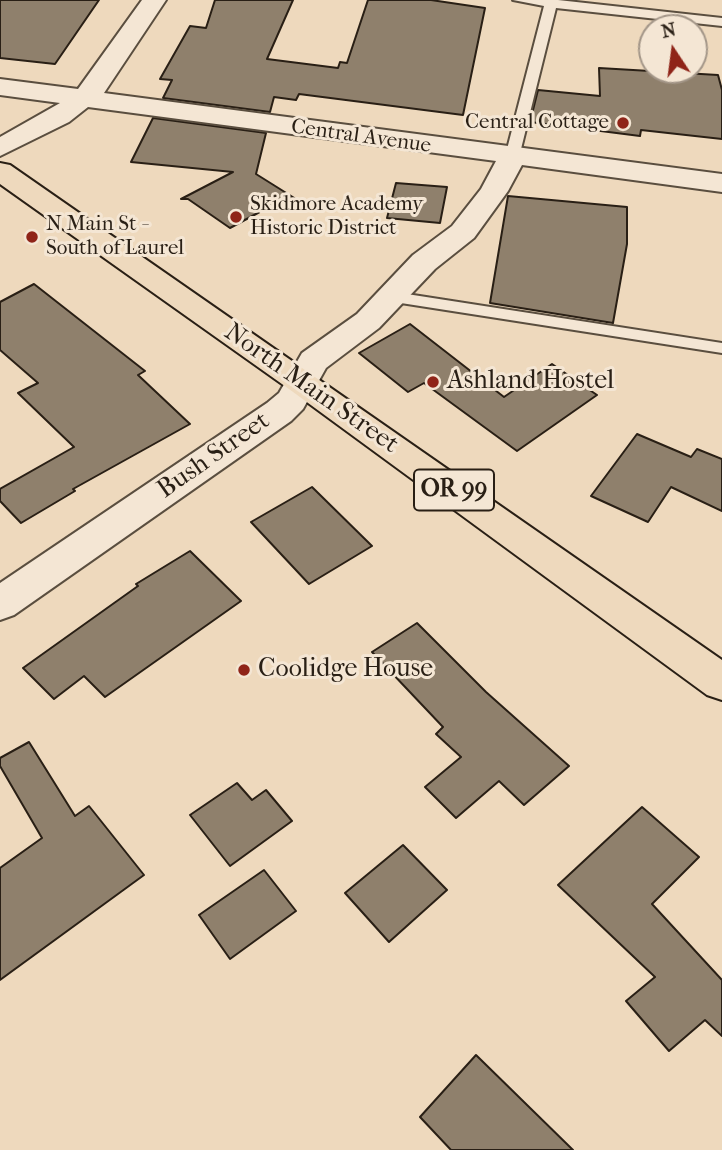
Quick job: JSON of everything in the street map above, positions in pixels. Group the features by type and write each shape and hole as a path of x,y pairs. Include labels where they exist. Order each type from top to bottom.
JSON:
{"main road":[{"name":"North Main Street","path":"0,171 301,381 722,683"}],"street":[{"path":"0,148 60,116 92,91 154,0"},
{"name":"Central Avenue","path":"0,87 722,183"},
{"name":"Bush Street","path":"0,604 279,412 291,401 314,361 368,321 394,297 424,262 463,232 494,191 512,157"}],"lane":[{"path":"519,0 722,22"},
{"path":"512,157 552,2"},
{"path":"394,297 722,348"}],"building":[{"path":"0,0 99,0 55,64 0,58"},
{"path":"215,0 293,0 267,59 338,68 340,62 347,63 368,0 431,0 485,8 463,115 299,94 296,100 274,97 270,112 163,98 172,80 160,79 190,26 206,28"},
{"path":"599,68 638,70 638,84 708,84 708,74 718,75 722,90 722,139 641,130 640,136 530,122 538,90 600,96"},
{"path":"153,118 266,133 256,174 315,211 269,207 230,228 188,199 181,199 233,172 131,162"},
{"path":"396,183 447,187 440,223 387,218"},
{"path":"508,196 627,207 627,244 613,323 490,303"},
{"path":"34,284 145,371 138,375 190,424 73,489 75,491 21,523 0,501 0,489 74,447 18,393 38,383 0,350 0,302"},
{"path":"410,324 504,397 552,364 597,395 517,451 424,383 408,392 359,353"},
{"path":"637,434 691,457 697,449 722,459 722,511 671,487 648,522 591,496"},
{"path":"312,487 372,546 309,584 251,522"},
{"path":"190,551 241,601 105,697 84,676 54,699 23,668 138,586 136,584"},
{"path":"417,623 486,692 569,766 524,805 499,781 456,818 425,787 461,757 436,734 443,727 372,652"},
{"path":"29,742 75,816 89,806 144,875 0,980 0,868 42,838 0,766 0,758"},
{"path":"237,783 252,800 266,790 292,821 230,866 190,815"},
{"path":"642,807 699,857 652,904 722,980 722,1036 705,1020 669,1051 626,1001 655,977 558,885"},
{"path":"403,845 447,890 389,942 345,893"},
{"path":"264,870 296,911 230,959 199,915"},
{"path":"476,1055 573,1150 451,1150 420,1117"}],"place":[{"name":"Central Cottage","path":"623,123"},
{"name":"Skidmore Academy Historic District","path":"236,217"},
{"name":"N Main St - South of Laurel","path":"32,237"},
{"name":"Ashland Hostel","path":"433,382"},
{"name":"Coolidge House","path":"244,670"}]}
